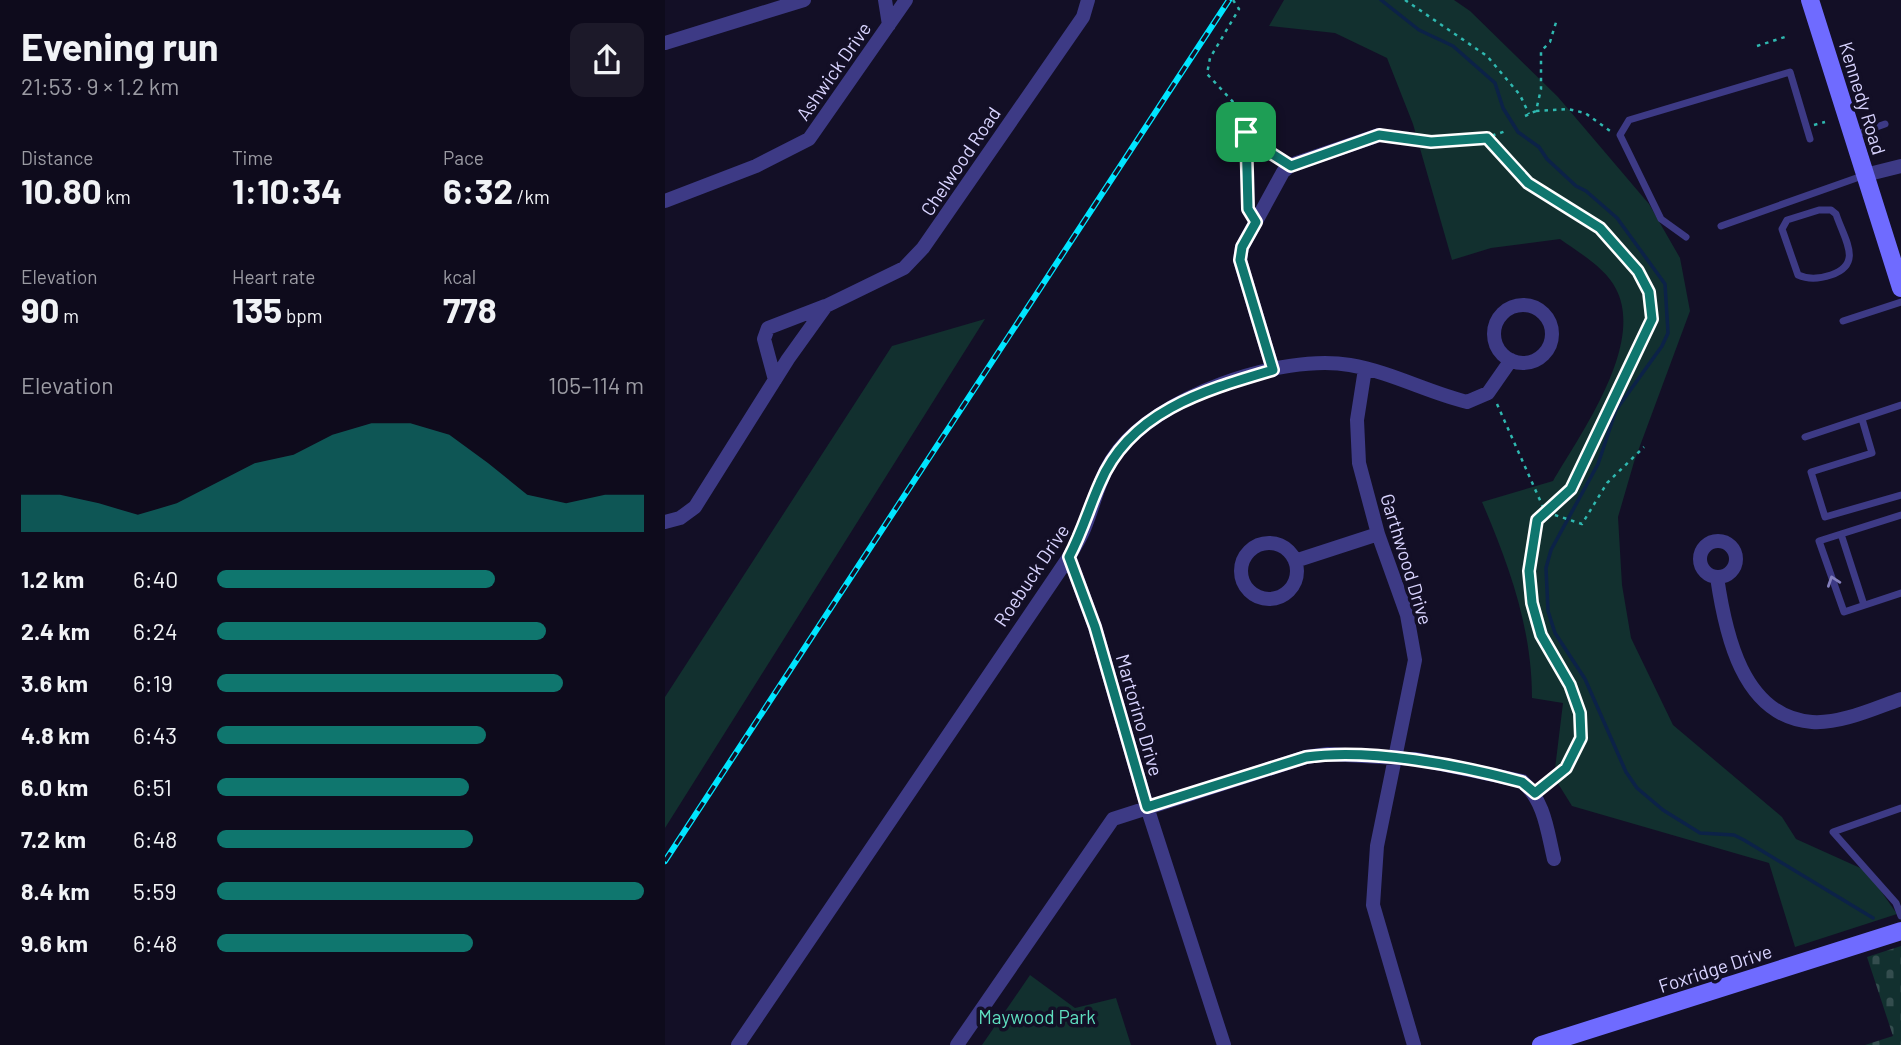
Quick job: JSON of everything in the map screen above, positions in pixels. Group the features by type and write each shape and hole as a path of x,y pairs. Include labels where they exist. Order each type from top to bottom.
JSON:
{"street":[{"path":"665,43 804,0"},
{"path":"885,0 889,25"},
{"name":"Ashwick Drive","path":"665,201 736,175 809,139 906,0"},
{"name":"Chelwood Road","path":"775,380 764,339 768,328 826,306 904,268 918,253 1083,17 1088,0"},
{"name":"Kennedy Road","path":"1810,0 1900,284"},
{"path":"1273,370 1240,260 1242,247 1283,172 1291,166 1379,135"},
{"path":"1865,175 1901,166"},
{"path":"1529,305 1538,309 1551,323 1551,343 1547,352 1530,362 1511,360 1498,347 1495,329 1498,321 1511,308 1529,305"},
{"name":"Chelwood Road","path":"665,522 680,518 695,507 775,380 826,306"},
{"path":"1488,393 1511,360"},
{"name":"Roebuck Drive","path":"738,1045 1069,557 1085,527 1100,483 1128,439 1179,402 1273,370 1314,363 1365,369 1467,402 1488,393"},
{"name":"Garthwood Drive","path":"1365,369 1357,420 1359,463 1378,534 1407,615 1415,660 1377,846 1373,905 1414,1045"},
{"path":"1295,561 1378,534"},
{"name":"Martorino Drive","path":"1069,557 1095,627 1147,807 1224,1045"},
{"path":"1717,577 1726,625 1742,669 1749,685 1767,704 1812,722 1863,711 1901,699"},
{"path":"957,1045 1113,819 1306,757 1349,754 1416,759 1522,782 1535,793 1543,810 1554,859"},
{"name":"Foxridge Drive","path":"1541,1045 1901,932"}],"lane":[{"path":"1686,237 1661,219 1620,135 1629,120 1790,72 1810,139"},
{"path":"1853,135 1885,124"},
{"path":"1721,226 1865,175"},
{"path":"1819,209 1831,210 1836,214 1850,257 1849,264 1844,271 1819,278 1798,275 1783,235 1783,225 1787,220 1819,209"},
{"path":"1843,321 1901,302"},
{"path":"1805,437 1901,405"},
{"path":"1862,419 1872,453 1811,472 1825,517 1901,495"},
{"path":"1901,515 1819,541 1845,612 1901,593"},
{"path":"1841,534 1864,605"},
{"path":"1901,808 1833,832 1896,903 1901,916"}],"path":[{"path":"1233,0 1239,9 1210,58 1207,74 1237,105 1246,132 1248,209 1256,222"},
{"path":"1405,0 1487,56 1520,94 1529,114"},
{"path":"1536,111 1541,89 1541,51 1550,42 1557,19"},
{"path":"1756,46 1788,36"},
{"path":"1525,116 1536,111 1568,109 1585,113 1606,131 1620,135"},
{"path":"1379,135 1431,142 1487,138 1508,130"},
{"path":"1246,132 1258,145 1291,166"},
{"path":"1487,138 1528,183 1600,228 1638,271 1649,292 1652,319 1571,489 1537,520 1533,536 1529,571 1532,603 1541,635 1570,685 1580,713 1581,738 1566,768 1535,793"},
{"path":"1488,393 1496,403 1548,512 1582,523 1607,483 1644,447"}],"green space":[{"path":"1284,0 1454,0 1470,11 1558,97 1649,204 1680,258 1690,311 1634,462 1618,517 1622,585 1631,638 1673,725 1782,817 1796,839 1867,871 1897,914 1795,947 1769,863 1572,806 1554,777 1563,703 1532,698 1528,647 1517,597 1482,502 1553,481 1593,414 1616,361 1622,335 1623,311 1616,289 1599,267 1560,239 1491,248 1452,260 1413,124 1387,58 1335,33 1269,26"},
{"path":"985,319 665,828 665,697 892,346"},
{"path":"1901,946 1901,1045 1865,1045 1893,1036 1867,957"},
{"name":"Maywood Park","path":"1030,975 1075,1008 1116,998 1131,1045 982,1045"}],"waterway":[{"path":"1381,0 1419,30 1453,46 1495,83 1503,108 1518,132 1539,147 1547,159 1576,186 1586,191 1617,218 1665,284 1668,333 1662,346 1616,410 1598,464 1551,550 1546,568 1548,611 1555,633 1585,679 1626,772 1637,788 1663,810 1700,833 1734,835 1873,918"}],"railway":[{"path":"665,861 1229,0"}],"route":[{"path":"1246,132 1258,145 1291,166 1379,135 1431,142 1487,138 1528,183 1570,212 1600,228 1638,271 1649,292 1652,319 1634,360 1617,388 1596,440 1571,489 1537,520 1533,536 1529,571 1532,603 1541,635 1570,685 1580,713 1581,738 1566,768 1535,793 1522,782 1416,759 1328,754 1306,757 1147,807 1095,627 1069,557 1085,527 1100,483 1114,456 1128,439 1179,402 1273,370 1240,260 1242,247 1256,222 1248,209 1246,132"}]}
